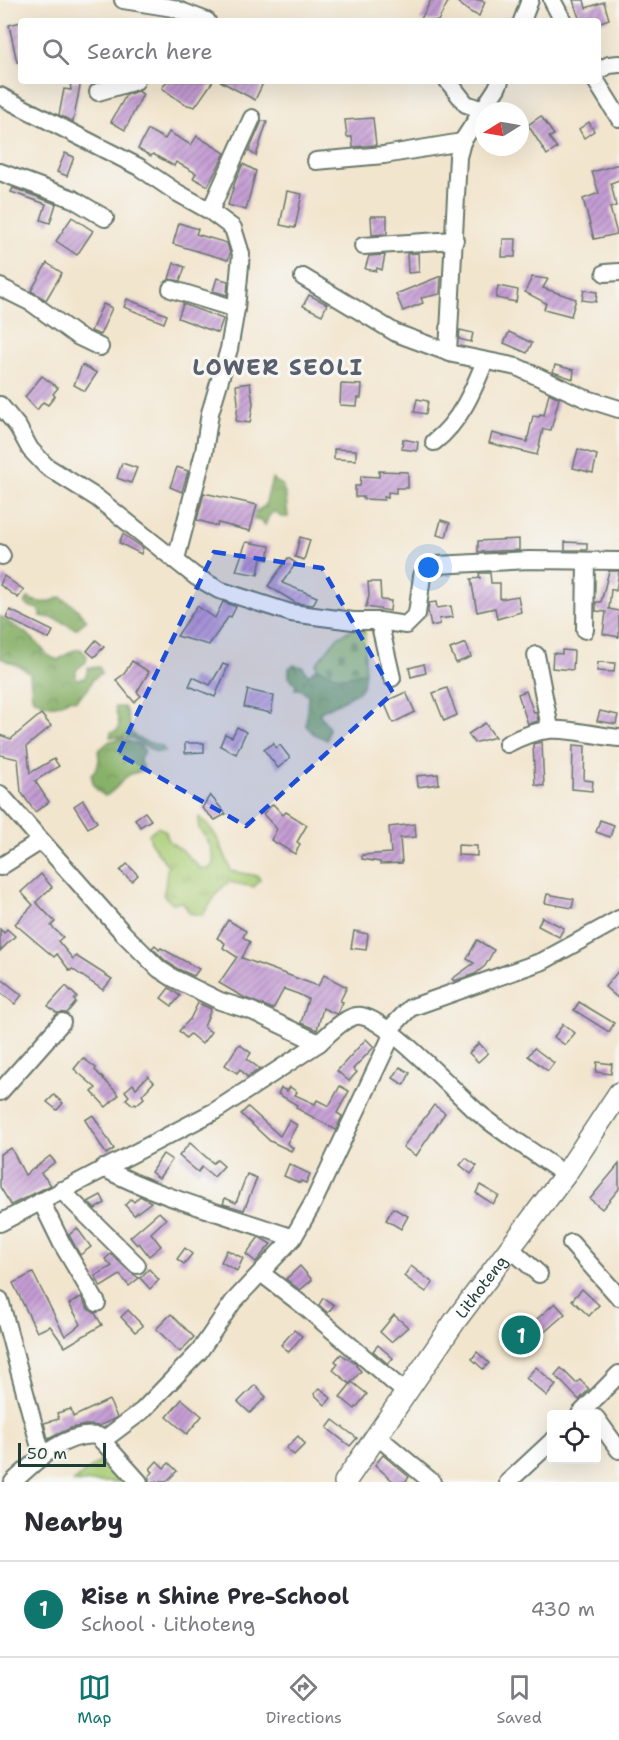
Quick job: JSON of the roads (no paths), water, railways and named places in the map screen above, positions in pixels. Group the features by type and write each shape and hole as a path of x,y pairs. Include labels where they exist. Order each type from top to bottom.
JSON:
{"main road":[{"name":"Lithoteng","path":"345,1482 455,1321 565,1175 619,1093"}],"street":[{"path":"123,0 197,18"},
{"path":"523,18 530,0"},
{"path":"552,0 561,18"},
{"path":"601,69 609,65 619,64"},
{"path":"98,92 126,84"},
{"path":"450,84 466,104 475,107"},
{"path":"488,102 498,84"},
{"path":"598,84 619,118"},
{"path":"0,96 140,167 233,228 241,254 236,309 229,349 210,413 204,452 176,559"},
{"path":"210,211 252,118"},
{"path":"448,352 458,158 462,142 475,122"},
{"path":"316,161 384,155 462,142"},
{"path":"0,172 73,200 105,218"},
{"path":"363,246 455,240"},
{"path":"303,276 396,333 448,352 517,367 584,398 619,409"},
{"path":"0,286 32,303 77,336 100,347"},
{"path":"171,289 236,309"},
{"path":"434,442 455,421 485,361"},
{"path":"2,413 46,466 97,498 195,576 219,590 291,613 406,625 417,614 425,569 437,565 530,560 619,561"},
{"path":"585,561 585,630"},
{"path":"379,621 392,678"},
{"path":"536,655 550,728"},
{"path":"507,744 539,730 550,728 578,730 619,738"},
{"path":"0,794 124,934 159,969 220,1000 252,1011 319,1042"},
{"path":"0,867 41,841"},
{"path":"102,1441 142,1411 199,1352 233,1302 293,1238 313,1203 390,1033 410,1008 543,960 619,919"},
{"path":"0,1223 215,1111 319,1042 349,1019 360,1016 390,1033 444,1078 476,1111 565,1175"},
{"path":"0,1092 62,1022"},
{"path":"103,1168 167,1197 222,1213 293,1238"},
{"path":"61,1190 137,1265"},
{"path":"41,1201 62,1244 97,1303"},
{"path":"572,1243 619,1297"},
{"path":"510,1248 539,1274"},
{"path":"261,1273 306,1307 406,1393"},
{"path":"0,1300 42,1455"},
{"path":"592,1410 619,1374"},
{"path":"601,1427 619,1450"},
{"path":"14,1482 42,1455 71,1440 90,1435 98,1436 140,1482"},
{"path":"377,1436 432,1482"},
{"path":"508,1482 547,1446"}],"place":[{"name":"Rise n Shine Pre-School","path":"521,1335"}],"district":[{"name":"LOWER SEOLI","path":"278,367"}]}
